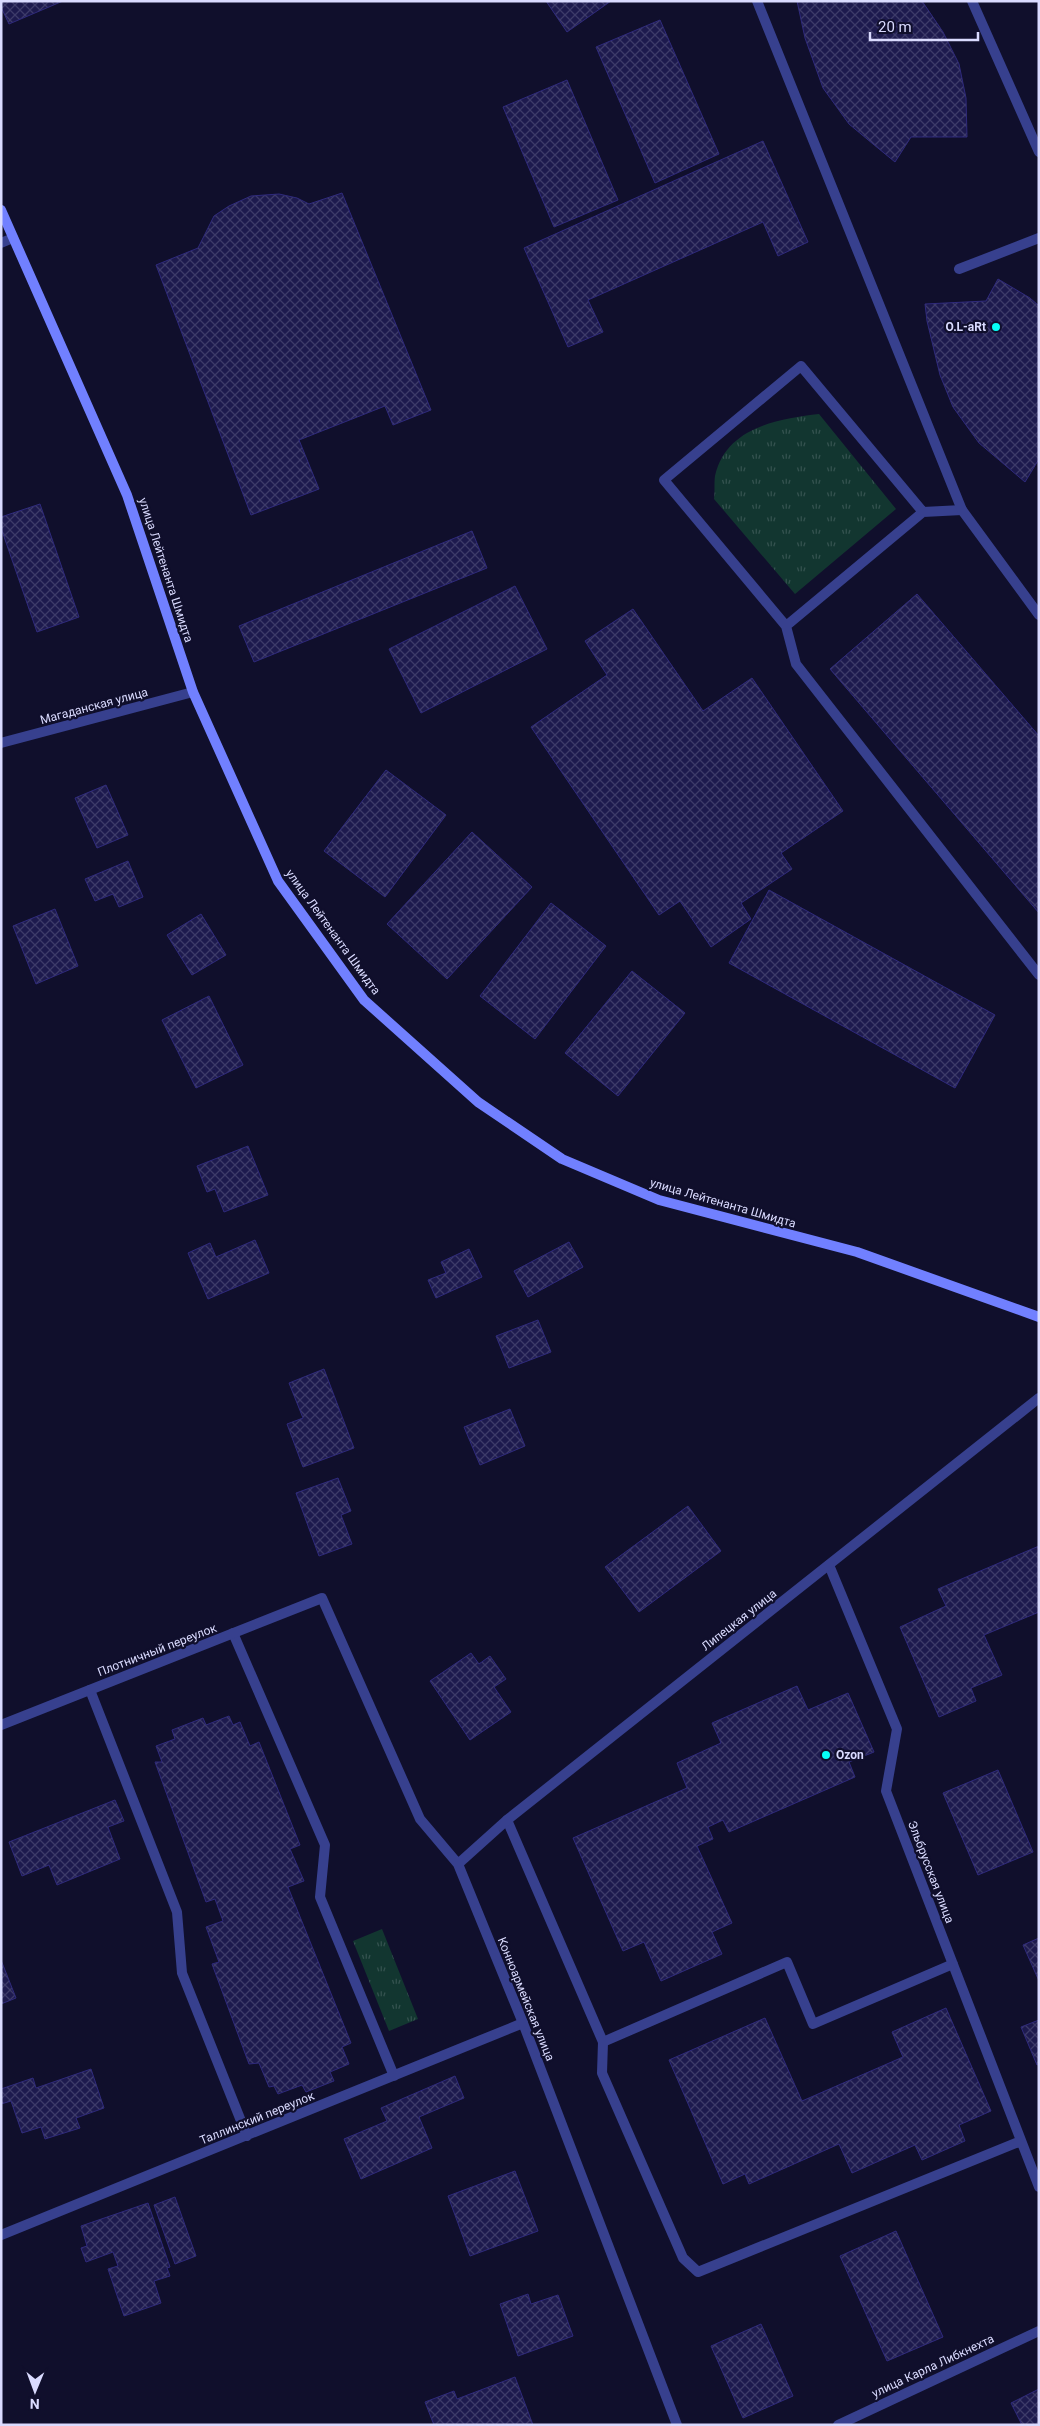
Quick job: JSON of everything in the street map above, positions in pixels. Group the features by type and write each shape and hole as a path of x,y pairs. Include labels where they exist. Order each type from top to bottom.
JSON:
{"street":[{"path":"756,1 962,510 1039,615"},
{"path":"972,1 1039,152"},
{"name":"улица Лейтенанта Шмидта","path":"1,210 127,495 193,692 278,881 364,1000 478,1102 562,1159 660,1200 857,1252 1039,1317"},
{"path":"1,243 13,238"},
{"path":"958,269 1039,238"},
{"path":"923,512 801,366 664,480 786,626 796,664 1039,975"},
{"path":"786,626 923,512 962,510"},
{"name":"Магаданская улица","path":"1,743 193,692"},
{"name":"Липецкая улица","path":"458,1864 507,1820 1039,1398"},
{"name":"Эльбрусская улица","path":"829,1565 897,1729 886,1791 1039,2187"},
{"name":"Плотничный переулок","path":"1,1725 322,1598"},
{"name":"Конноармейская улица","path":"322,1598 420,1819 458,1864 523,2024 677,2425"},
{"path":"233,1633 325,1845 320,1897 394,2076"},
{"path":"90,1690 177,1912 182,1973 247,2136"},
{"path":"507,1820 603,2042 602,2073 684,2258 698,2272 1021,2141"},
{"path":"603,2042 787,1962 813,2024 953,1964"},
{"name":"Таллинский переулок","path":"1,2236 523,2024"},
{"name":"улица Карла Либкнехта","path":"838,2425 1039,2331"}],"green space":[{"path":"819,414 896,509 795,594 714,499 715,476 721,459 730,446 742,436 756,428 771,423"},
{"path":"382,1929 418,2019 389,2031 353,1941"}],"building":[{"path":"1,1 63,1 9,24 1,7"},
{"path":"546,1 611,1 567,32"},
{"path":"797,1 922,1 943,32 959,64 966,98 967,137 911,137 895,162 849,124 823,88 805,38"},
{"path":"660,20 719,154 655,183 596,47"},
{"path":"567,80 618,200 554,227 503,107"},
{"path":"763,141 808,242 778,256 763,222 588,300 603,332 568,347 524,248"},
{"path":"342,193 431,410 393,425 385,406 299,440 319,489 251,515 156,265 198,248 214,216 229,206 251,196 279,194 297,198 309,204"},
{"path":"998,279 1030,298 1039,306 1039,459 1025,482 979,443 953,407 940,375 927,321 925,304 986,301"},
{"path":"40,504 79,617 37,632 1,528 1,517"},
{"path":"472,531 487,568 254,662 239,626"},
{"path":"515,586 547,649 421,713 389,649"},
{"path":"917,594 1039,736 1039,913 830,669"},
{"path":"633,609 703,711 752,678 843,811 781,853 792,869 741,903 751,919 711,947 680,901 659,915 531,727 607,675 585,641"},
{"path":"386,770 446,815 385,897 324,851"},
{"path":"106,785 128,835 97,848 75,798"},
{"path":"472,832 532,887 447,979 387,924"},
{"path":"128,861 143,897 119,907 113,894 95,901 85,879"},
{"path":"769,890 995,1015 955,1088 729,963"},
{"path":"551,903 606,946 535,1039 480,996"},
{"path":"55,909 78,966 36,984 13,926"},
{"path":"201,914 226,955 192,975 167,935"},
{"path":"632,971 685,1013 618,1096 565,1053"},
{"path":"209,996 243,1065 196,1088 162,1020"},
{"path":"248,1146 268,1195 224,1212 215,1189 207,1192 197,1166"},
{"path":"255,1240 269,1273 208,1299 188,1253 210,1243 216,1257"},
{"path":"569,1242 583,1267 528,1297 514,1271"},
{"path":"469,1249 482,1277 436,1298 428,1280 446,1273 441,1262"},
{"path":"538,1320 551,1352 509,1368 496,1336"},
{"path":"324,1369 354,1448 303,1467 287,1424 303,1418 289,1383"},
{"path":"510,1409 525,1446 480,1465 464,1427"},
{"path":"338,1478 351,1511 341,1515 352,1544 319,1556 296,1493"},
{"path":"688,1506 721,1551 639,1612 605,1567"},
{"path":"1039,1546 1039,1612 984,1635 1002,1675 971,1688 976,1701 939,1717 900,1627 946,1606 938,1589"},
{"path":"471,1653 479,1664 490,1656 506,1679 494,1687 511,1712 470,1740 430,1681"},
{"path":"797,1686 808,1710 848,1693 874,1752 849,1762 855,1777 729,1832 723,1820 708,1827 713,1839 697,1846 732,1923 712,1932 722,1954 661,1981 644,1942 623,1951 573,1838 687,1788 677,1763 721,1743 712,1723"},
{"path":"229,1716 233,1725 240,1722 250,1746 259,1742 300,1845 290,1849 304,1881 288,1887 351,2043 342,2047 349,2064 330,2072 334,2081 306,2092 302,2085 278,2094 274,2086 269,2087 259,2063 249,2064 212,1964 219,1962 206,1927 223,1921 215,1899 206,1902 155,1762 162,1762 156,1746 175,1739 172,1730 203,1718 206,1725"},
{"path":"998,1770 1033,1852 978,1875 943,1793"},
{"path":"115,1800 124,1821 108,1827 120,1859 57,1885 49,1865 22,1876 9,1842"},
{"path":"1039,1938 1039,1981 1023,1945"},
{"path":"1,1960 16,1998 1,2004"},
{"path":"946,2008 991,2111 959,2125 965,2141 922,2160 915,2145 852,2173 839,2144 749,2184 745,2174 723,2184 669,2060 765,2018 802,2101 903,2057 892,2032"},
{"path":"1039,2020 1039,2064 1037,2065 1021,2027"},
{"path":"91,2069 104,2108 76,2118 80,2128 45,2139 41,2127 22,2133 11,2101 1,2104 1,2089 33,2078 36,2088"},
{"path":"455,2076 464,2098 419,2117 432,2148 361,2179 344,2139 387,2121 381,2108"},
{"path":"515,2171 538,2231 470,2256 448,2196"},
{"path":"175,2197 196,2256 175,2264 154,2205"},
{"path":"148,2203 170,2267 167,2268 170,2276 154,2281 161,2303 124,2316 108,2269 118,2266 113,2252 86,2262 81,2248 87,2246 81,2226"},
{"path":"896,2231 943,2337 887,2361 840,2256"},
{"path":"528,2294 531,2304 558,2295 573,2336 518,2356 500,2304"},
{"path":"761,2324 793,2396 743,2418 711,2346"},
{"path":"515,2377 533,2425 434,2425 425,2402 454,2391 457,2399"},
{"path":"1039,2389 1039,2425 1022,2425 1011,2403"}],"place":[{"name":"O.L-aRt","path":"996,327"},
{"name":"Ozon","path":"826,1755"}]}
